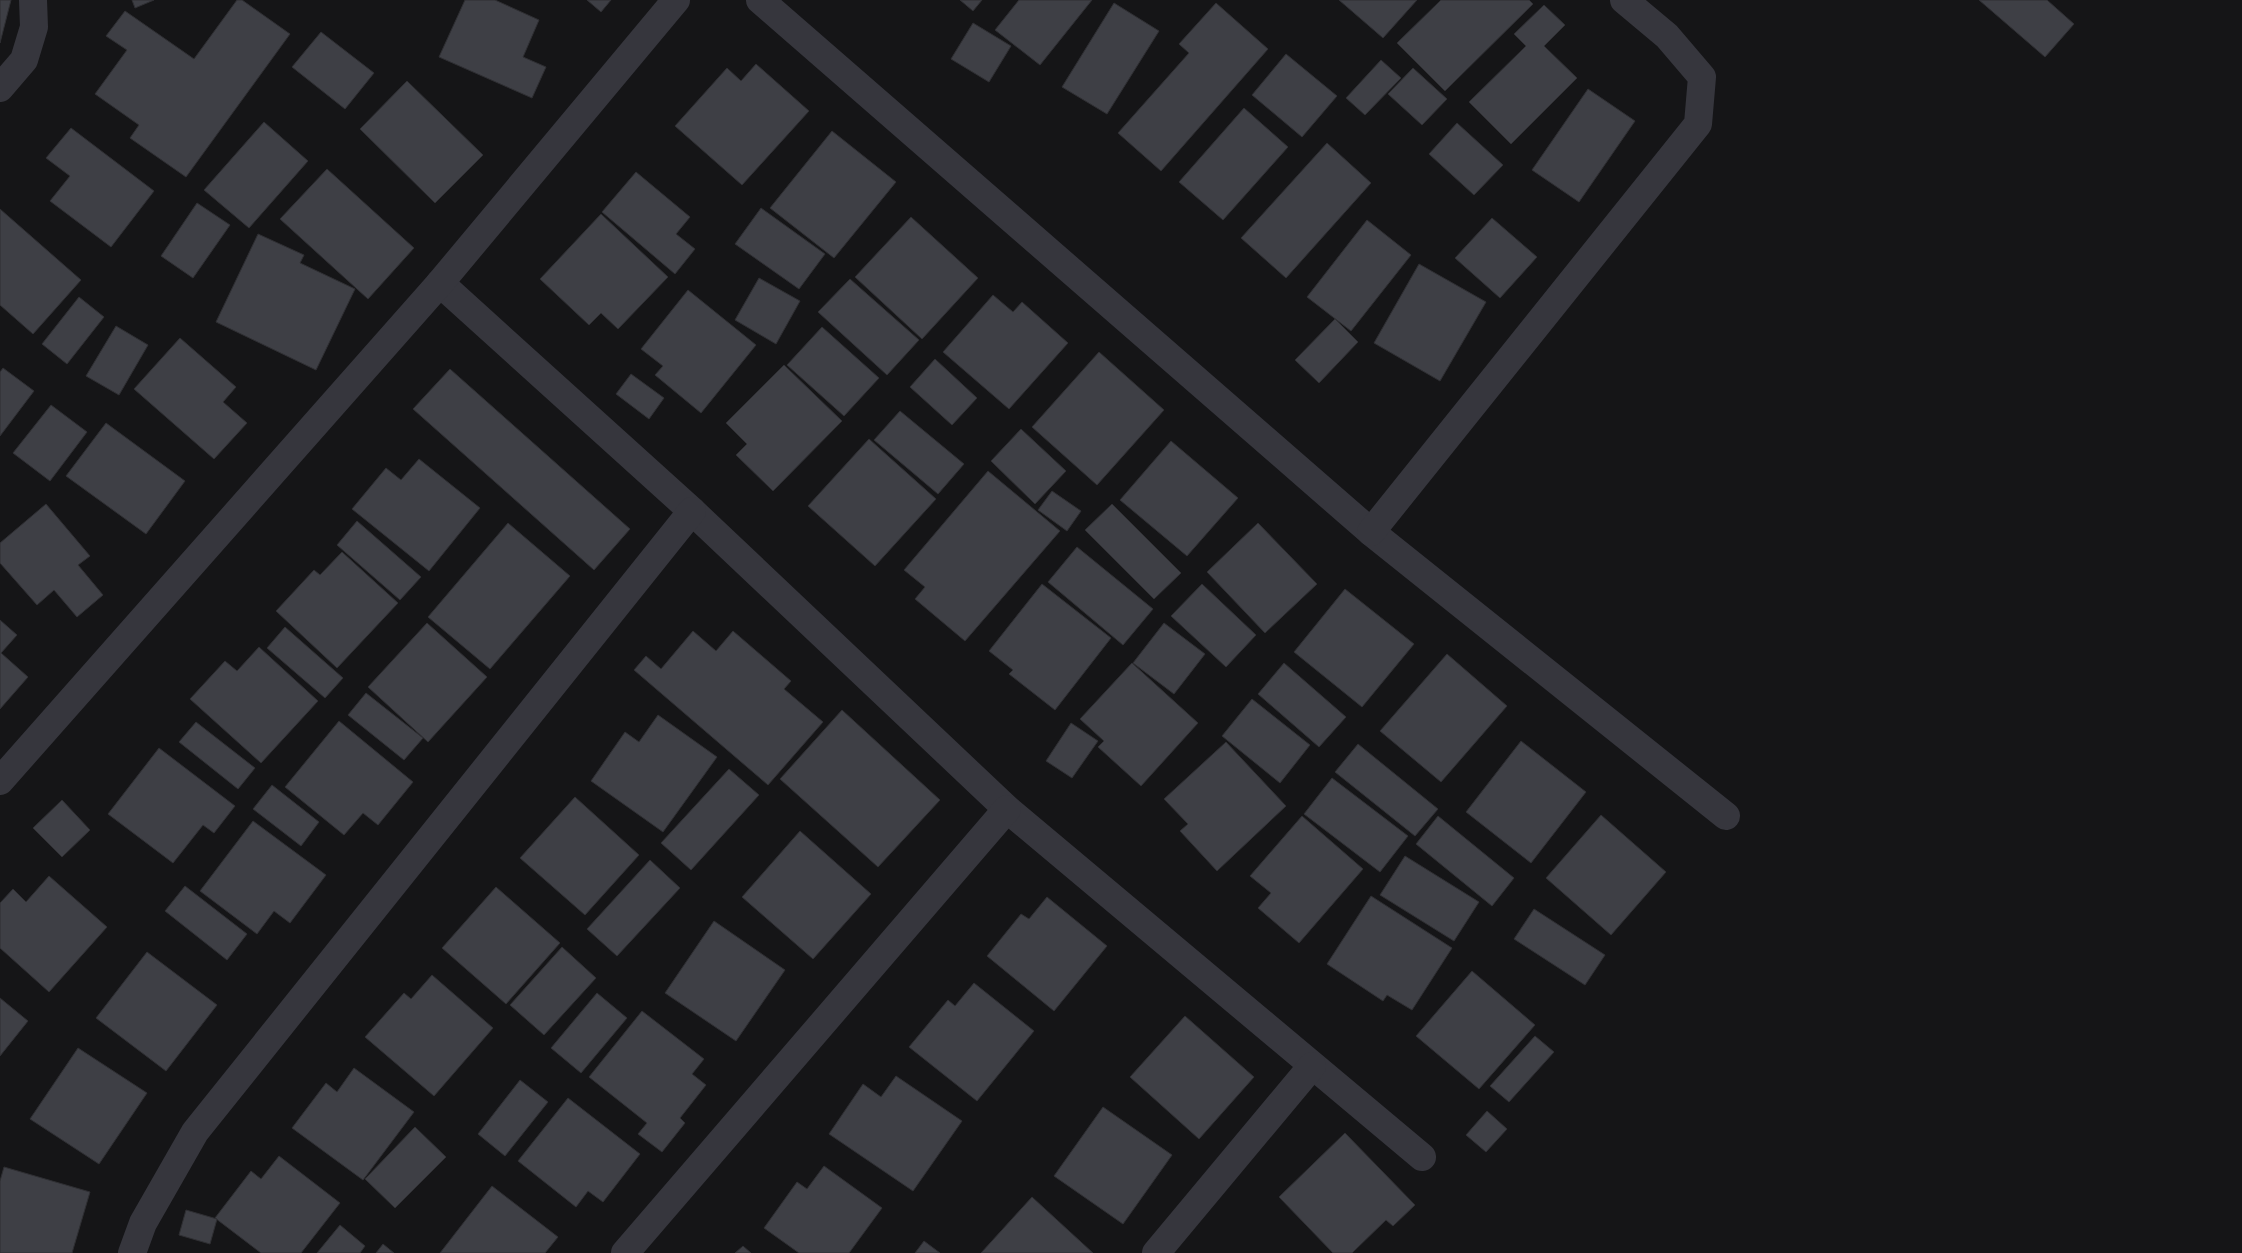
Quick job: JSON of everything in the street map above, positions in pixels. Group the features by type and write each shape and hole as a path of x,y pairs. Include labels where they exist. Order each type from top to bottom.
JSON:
{"street":[{"path":"0,88 24,60 34,27 33,0"},
{"path":"0,780 440,283 676,0"},
{"path":"760,0 1372,532 1726,816"},
{"path":"1372,532 1698,124 1702,77 1667,36 1624,0"},
{"path":"440,283 692,511 1007,809 1422,1157"},
{"path":"132,1253 143,1223 195,1132 692,511"},
{"path":"625,1253 1007,809"},
{"path":"1156,1253 1312,1066"}],"building":[{"path":"0,0 11,0 0,43"},
{"path":"132,0 154,0 135,8"},
{"path":"237,0 242,0 290,34 186,177 130,138 139,125 95,94 127,50 106,36 125,11 194,59"},
{"path":"465,0 495,0 539,20 523,57 546,67 532,98 439,57"},
{"path":"587,0 611,0 601,12"},
{"path":"960,0 982,0 973,11"},
{"path":"1019,0 1092,0 1040,65 995,30"},
{"path":"1339,0 1417,0 1383,38"},
{"path":"1441,0 1529,0 1533,4 1445,91 1397,43"},
{"path":"1979,0 2047,0 2074,24 2045,57"},
{"path":"1114,3 1159,31 1107,114 1062,87"},
{"path":"1216,3 1268,49 1161,171 1118,133 1189,53 1179,44"},
{"path":"1544,5 1565,25 1544,46 1577,78 1511,144 1469,102 1526,46 1514,34"},
{"path":"973,23 1011,46 989,82 951,59"},
{"path":"321,32 374,73 345,109 292,67"},
{"path":"1286,54 1337,96 1302,137 1252,95"},
{"path":"1381,60 1401,78 1365,115 1346,98"},
{"path":"756,64 809,111 742,185 675,126 727,68 741,81"},
{"path":"1413,68 1447,99 1422,125 1388,94"},
{"path":"407,81 483,155 435,203 360,129"},
{"path":"1588,89 1635,121 1579,202 1532,170"},
{"path":"1244,108 1288,147 1223,220 1179,182"},
{"path":"264,122 308,161 249,228 204,190"},
{"path":"1457,123 1503,165 1474,195 1429,154"},
{"path":"71,128 154,191 111,247 50,201 70,176 46,158"},
{"path":"832,131 896,182 834,258 770,208"},
{"path":"1327,143 1371,183 1286,278 1241,238"},
{"path":"327,169 414,248 368,299 280,219"},
{"path":"636,172 690,217 676,234 695,249 675,274 602,212"},
{"path":"197,203 230,225 193,278 161,256"},
{"path":"761,208 825,254 799,289 735,244"},
{"path":"0,209 81,280 33,334 0,305"},
{"path":"601,214 668,277 618,329 601,313 589,325 540,279"},
{"path":"911,217 978,278 922,339 855,277"},
{"path":"1492,218 1537,257 1500,298 1455,258"},
{"path":"1367,220 1411,255 1351,331 1307,297"},
{"path":"258,234 304,255 300,263 355,289 316,370 216,322"},
{"path":"1419,264 1486,302 1440,381 1374,343"},
{"path":"759,278 800,301 776,344 735,320"},
{"path":"850,279 919,340 887,375 818,312"},
{"path":"688,290 756,345 701,413 655,375 663,366 641,349"},
{"path":"993,295 1013,312 1022,302 1068,343 1009,409 943,352"},
{"path":"79,297 104,317 67,364 42,344"},
{"path":"1335,319 1358,342 1319,383 1295,360"},
{"path":"116,326 148,345 119,395 86,376"},
{"path":"822,327 879,378 844,416 787,365"},
{"path":"180,338 236,387 223,402 247,423 214,459 134,389"},
{"path":"1099,352 1164,410 1097,485 1032,427"},
{"path":"935,359 977,398 952,425 910,387"},
{"path":"784,365 842,421 773,491 736,455 747,444 726,423"},
{"path":"3,368 34,391 0,436 0,372"},
{"path":"450,369 630,529 594,570 413,409"},
{"path":"631,374 664,398 649,419 616,394"},
{"path":"51,405 87,432 50,481 13,453"},
{"path":"900,411 964,464 938,494 874,440"},
{"path":"106,423 185,481 146,534 66,476"},
{"path":"1021,429 1066,471 1035,504 991,461"},
{"path":"869,439 936,499 875,566 808,506"},
{"path":"1171,441 1238,498 1187,556 1120,500"},
{"path":"419,459 480,508 429,571 352,509 386,468 401,480"},
{"path":"988,471 1060,531 965,641 915,599 925,587 904,570"},
{"path":"1052,491 1081,511 1067,531 1038,510"},
{"path":"46,504 90,556 78,565 103,595 77,617 54,590 37,605 0,563 0,543"},
{"path":"1112,504 1181,573 1154,599 1085,530"},
{"path":"357,521 421,577 400,600 337,545"},
{"path":"508,523 570,576 490,669 428,617"},
{"path":"1258,523 1317,584 1265,633 1207,572"},
{"path":"1077,547 1153,609 1123,645 1048,582"},
{"path":"342,552 398,603 337,668 276,611 314,570 320,575"},
{"path":"1042,584 1111,638 1055,710 1009,674 1013,670 989,651"},
{"path":"1202,584 1256,635 1226,667 1171,616"},
{"path":"1345,589 1414,644 1362,707 1294,652"},
{"path":"0,620 17,635 1,653 28,677 0,709"},
{"path":"427,623 487,677 428,742 368,687"},
{"path":"1164,623 1205,654 1174,694 1133,663"},
{"path":"285,627 343,678 325,698 267,648"},
{"path":"693,631 716,651 733,631 791,681 784,689 823,722 768,785 634,670 646,656 661,669"},
{"path":"259,647 318,701 261,763 190,699 225,661 237,671"},
{"path":"1447,654 1507,706 1441,782 1380,731"},
{"path":"1132,663 1198,723 1141,786 1098,747 1104,741 1080,719"},
{"path":"1284,663 1346,717 1319,747 1258,694"},
{"path":"366,693 423,738 404,760 348,715"},
{"path":"1252,699 1310,745 1280,783 1222,736"},
{"path":"842,710 940,800 878,867 780,779"},
{"path":"658,715 717,757 663,832 591,781 625,732 639,742"},
{"path":"339,721 413,782 378,825 363,813 344,835 285,787"},
{"path":"196,722 255,768 238,789 179,742"},
{"path":"1071,723 1098,741 1072,778 1046,761"},
{"path":"1521,741 1586,792 1531,863 1466,812"},
{"path":"1226,742 1286,806 1217,871 1180,831 1188,824 1164,799"},
{"path":"1358,744 1438,809 1415,836 1335,772"},
{"path":"159,748 235,806 214,833 203,825 173,863 108,814"},
{"path":"729,769 759,795 691,870 661,843"},
{"path":"1332,778 1408,836 1380,872 1304,814"},
{"path":"272,785 319,822 301,846 253,809"},
{"path":"575,797 639,855 585,915 520,858"},
{"path":"62,800 90,830 62,857 33,828"},
{"path":"1601,815 1666,872 1611,935 1546,878"},
{"path":"1302,816 1363,869 1299,943 1258,908 1271,893 1250,876"},
{"path":"1438,816 1514,878 1492,906 1416,844"},
{"path":"253,821 326,875 290,923 274,911 257,934 200,891"},
{"path":"800,831 871,894 813,959 742,897"},
{"path":"1405,856 1479,902 1454,941 1380,895"},
{"path":"650,860 680,888 617,956 587,929"},
{"path":"49,876 107,927 49,992 0,948 0,903 13,889 26,902"},
{"path":"185,886 247,934 227,960 165,911"},
{"path":"496,887 560,943 506,1004 442,948"},
{"path":"1371,896 1452,948 1412,1010 1387,995 1383,1001 1327,964"},
{"path":"1047,897 1107,946 1054,1011 987,956 1021,914 1029,919"},
{"path":"1534,909 1605,955 1585,985 1514,939"},
{"path":"714,921 785,970 736,1041 665,993"},
{"path":"562,947 596,978 544,1035 510,1005"},
{"path":"147,952 217,1005 166,1071 96,1018"},
{"path":"1472,971 1535,1025 1479,1089 1416,1036"},
{"path":"432,975 493,1028 434,1096 365,1037 404,993 411,999"},
{"path":"974,983 1034,1031 977,1101 909,1047 948,1000 955,1006"},
{"path":"597,993 627,1018 581,1073 551,1048"},
{"path":"0,998 28,1021 0,1056"},
{"path":"642,1011 704,1059 692,1074 706,1085 680,1118 685,1123 662,1152 638,1134 647,1123 589,1077"},
{"path":"1185,1016 1254,1077 1199,1139 1130,1077"},
{"path":"1535,1036 1554,1052 1509,1102 1490,1086"},
{"path":"78,1048 147,1093 99,1164 30,1119"},
{"path":"354,1068 414,1112 363,1180 292,1128 326,1083 337,1092"},
{"path":"896,1076 962,1121 913,1191 829,1134 863,1084 881,1097"},
{"path":"520,1080 548,1102 505,1156 478,1134"},
{"path":"568,1098 640,1154 603,1202 588,1191 576,1207 518,1161"},
{"path":"1103,1107 1172,1155 1123,1224 1054,1176"},
{"path":"1487,1111 1507,1129 1486,1152 1466,1135"},
{"path":"415,1127 446,1157 395,1208 365,1179"},
{"path":"1345,1133 1415,1205 1393,1226 1386,1220 1352,1253 1333,1253 1279,1197"},
{"path":"279,1156 340,1203 301,1253 261,1253 215,1218 251,1171 261,1179"},
{"path":"824,1166 882,1208 849,1253 799,1253 764,1228 797,1182 807,1189"},
{"path":"4,1167 90,1192 72,1253 0,1253 0,1181"},
{"path":"492,1186 558,1237 545,1253 440,1253"},
{"path":"1032,1197 1093,1253 981,1253"},
{"path":"186,1210 217,1219 210,1244 179,1235"},
{"path":"340,1225 365,1246 360,1253 317,1253"},
{"path":"924,1241 940,1253 915,1253"},
{"path":"383,1244 394,1253 376,1253"},
{"path":"743,1246 751,1253 735,1253"}]}
